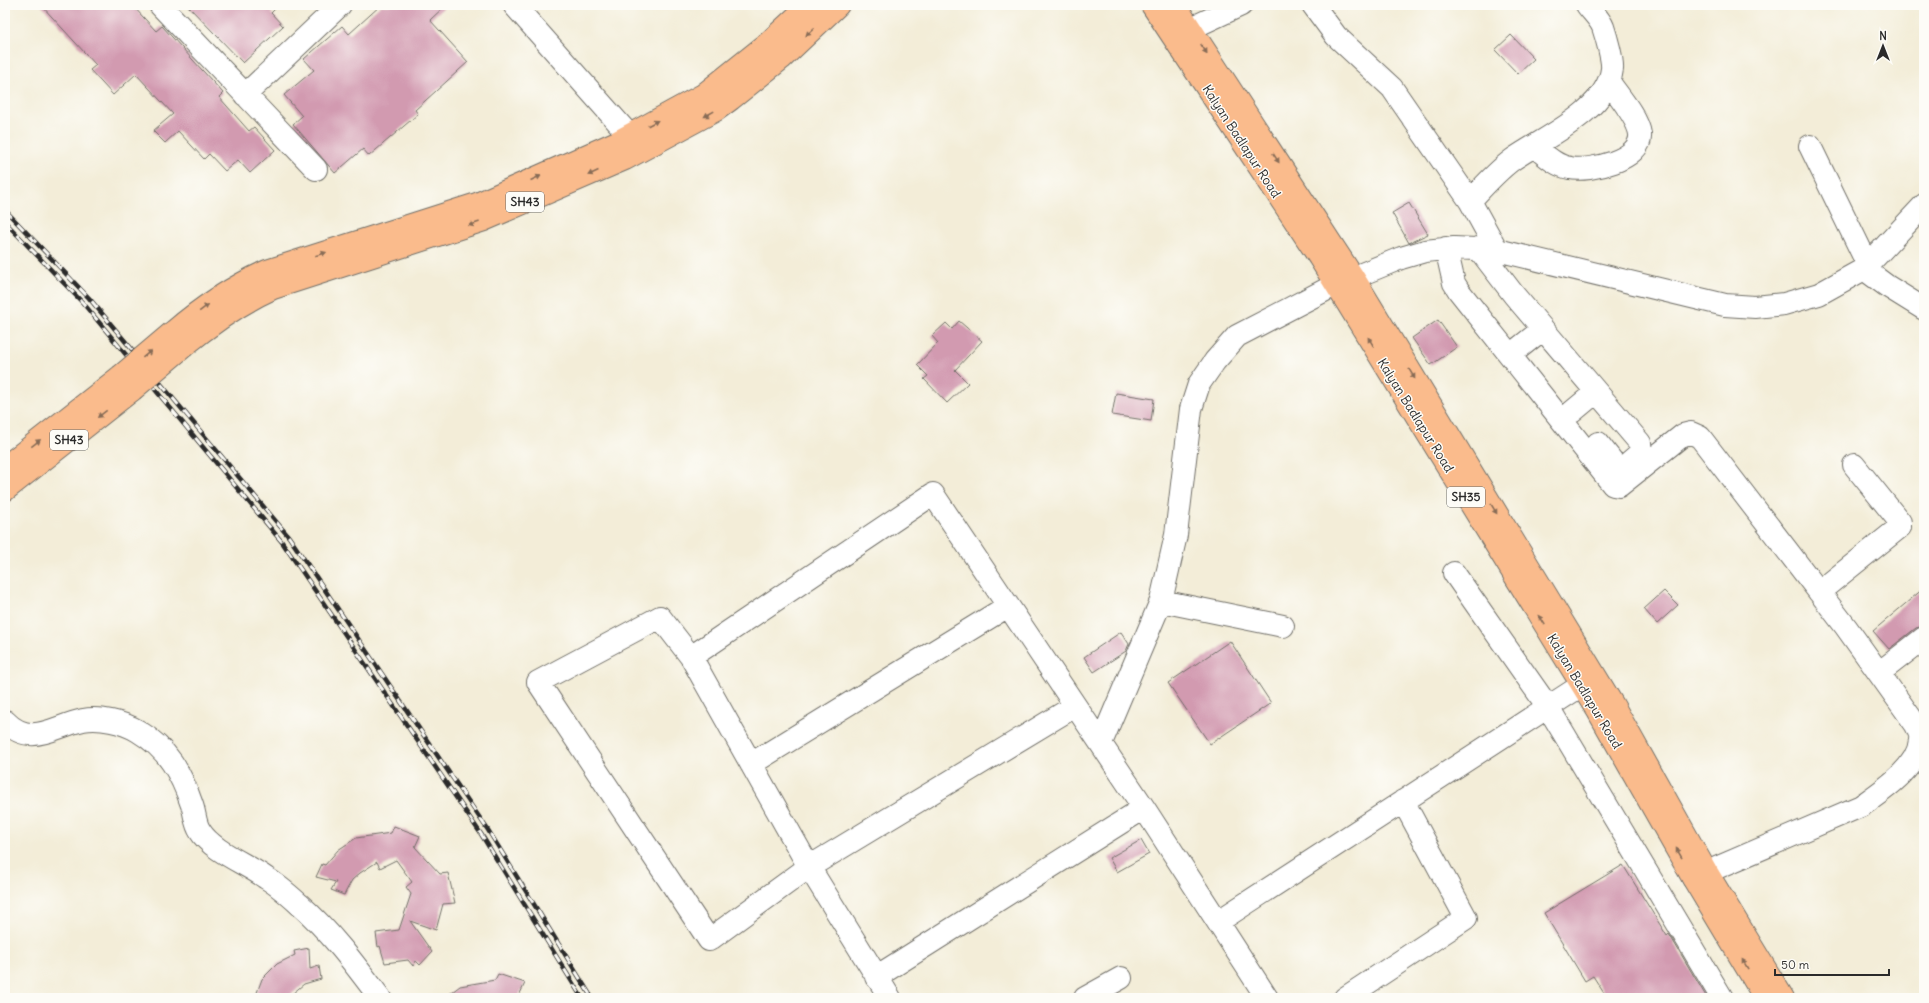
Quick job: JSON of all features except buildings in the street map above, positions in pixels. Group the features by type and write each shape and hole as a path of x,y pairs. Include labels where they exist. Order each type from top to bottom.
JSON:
{"main road":[{"name":"SH43","path":"634,143 704,95 768,43 809,5"},
{"name":"SH43","path":"5,490 126,383 179,339 217,297 243,282 267,271 477,204 716,110 781,58 838,5"},
{"name":"Kalyan Badlapur Road","path":"1152,5 1182,32 1319,257 1344,281 1606,708 1700,874 1765,998"},
{"name":"Kalyan Badlapur Road","path":"1175,5 1182,32"},
{"name":"Kalyan Badlapur Road","path":"1344,281 1582,685 1606,708"},
{"name":"SH43","path":"5,467 126,383"},
{"name":"Kalyan Badlapur Road","path":"1700,874 1783,998"}],"street":[{"path":"160,5 316,169"},
{"path":"246,95 340,5"},
{"path":"514,5 634,143"},
{"path":"1182,32 1241,5"},
{"path":"1313,5 1336,36 1392,88 1470,201 1487,249 1543,329 1640,443 1641,452 1626,464 1616,466 1494,317"},
{"path":"1470,201 1502,168 1578,117 1602,94 1609,82 1612,67 1603,26 1587,5"},
{"path":"1534,146 1557,164 1570,168 1585,169 1626,157 1640,142 1638,125 1609,82"},
{"path":"1810,146 1866,267 1887,286 1924,308"},
{"path":"1101,743 1161,601 1176,535 1191,409 1199,384 1214,361 1238,336 1344,281 1401,258 1425,251 1446,248 1487,249 1725,305 1754,308 1784,304 1819,294 1866,267 1924,205"},
{"path":"1446,248 1454,282 1459,291 1613,485 1619,486 1683,435 1691,433 1696,434 1819,592 1879,673 1920,722 1921,739 1917,753 1912,762 1884,788 1861,806 1700,874"},
{"path":"1519,348 1543,329"},
{"path":"1572,412 1596,392"},
{"path":"1819,592 1900,527 1900,522 1854,465"},
{"path":"691,657 933,494 1219,921 1267,998"},
{"path":"1454,573 1548,707 1722,998"},
{"path":"1161,601 1283,626"},
{"path":"751,764 1008,606"},
{"path":"890,998 809,867 691,657 660,617 538,682 709,940 809,867 1075,706"},
{"path":"1879,673 1924,638"},
{"path":"1219,921 1582,685"},
{"path":"5,721 11,728 24,734 42,734 85,720 112,720 137,730 157,743 173,762 192,804 199,830 208,841 267,878 300,904 329,935 380,998"},
{"path":"1345,998 1466,918 1403,801"},
{"path":"876,977 1144,808"},
{"path":"1085,998 1121,978"}],"railway":[{"path":"5,210 89,298 289,537 488,830 592,998"},
{"path":"5,222 83,303 282,542 481,834 582,998"}]}
